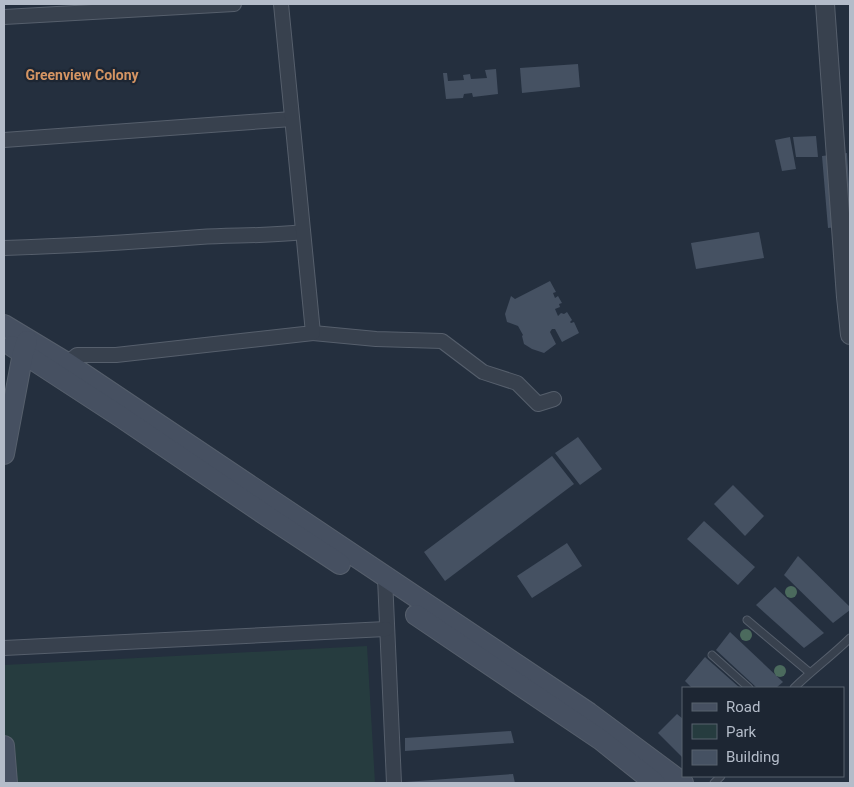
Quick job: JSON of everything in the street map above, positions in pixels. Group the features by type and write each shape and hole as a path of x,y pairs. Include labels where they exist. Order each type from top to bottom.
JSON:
{"main road":[{"path":"4,325 25,346 261,513 385,586 589,713 684,783"},
{"path":"4,341 25,346 68,363 601,740 656,783"},
{"path":"4,454 25,346"},
{"path":"4,746 7,783"}],"street":[{"path":"4,17 234,4"},
{"path":"281,4 313,333"},
{"path":"825,4 850,335"},
{"path":"4,140 292,119"},
{"path":"4,248 68,246 202,237 271,236 303,232"},
{"path":"68,363 77,355 116,355 313,333 376,339 442,341 483,372 517,383 538,404 554,399"},
{"path":"385,586 394,783"},
{"path":"4,648 386,629"}],"lane":[{"path":"747,620 809,672"},
{"path":"795,687 809,672 840,649 850,638"},
{"path":"712,655 748,687"}],"green space":[{"path":"367,646 375,783 4,783 4,665"}],"building":[{"path":"578,64 580,87 522,93 520,68"},
{"path":"496,69 498,94 473,97 472,93 464,94 463,98 446,99 443,73 447,73 448,81 464,80 463,75 470,74 471,79 487,78 485,70"},
{"path":"816,136 818,157 796,157 793,137"},
{"path":"790,137 796,169 782,171 775,140"},
{"path":"847,153 850,226 828,228 822,156"},
{"path":"759,232 764,258 696,269 691,243"},
{"path":"550,281 556,292 553,293 555,298 558,296 562,303 559,304 560,307 555,309 558,316 561,313 567,312 572,320 570,322 574,322 579,333 562,342 555,329 552,329 550,332 556,344 544,353 524,344 523,335 518,326 507,322 505,314 511,296 515,299"},
{"path":"578,437 602,469 580,485 555,453"},
{"path":"552,456 574,484 445,581 424,552"},
{"path":"733,485 764,516 745,536 714,504"},
{"path":"704,521 755,567 738,585 687,539"},
{"path":"567,543 582,566 532,598 517,576"},
{"path":"798,556 850,607 850,610 833,623 784,575"},
{"path":"775,587 824,633 804,648 756,605"},
{"path":"730,632 783,682 777,687 756,687 716,650"},
{"path":"705,657 739,687 691,687 685,681"},
{"path":"677,714 682,718 682,757 658,733"},
{"path":"511,731 514,743 405,751 405,738"},
{"path":"513,774 515,783 405,783 405,782"}],"district":[{"name":"Greenview Colony","path":"82,75"}]}
